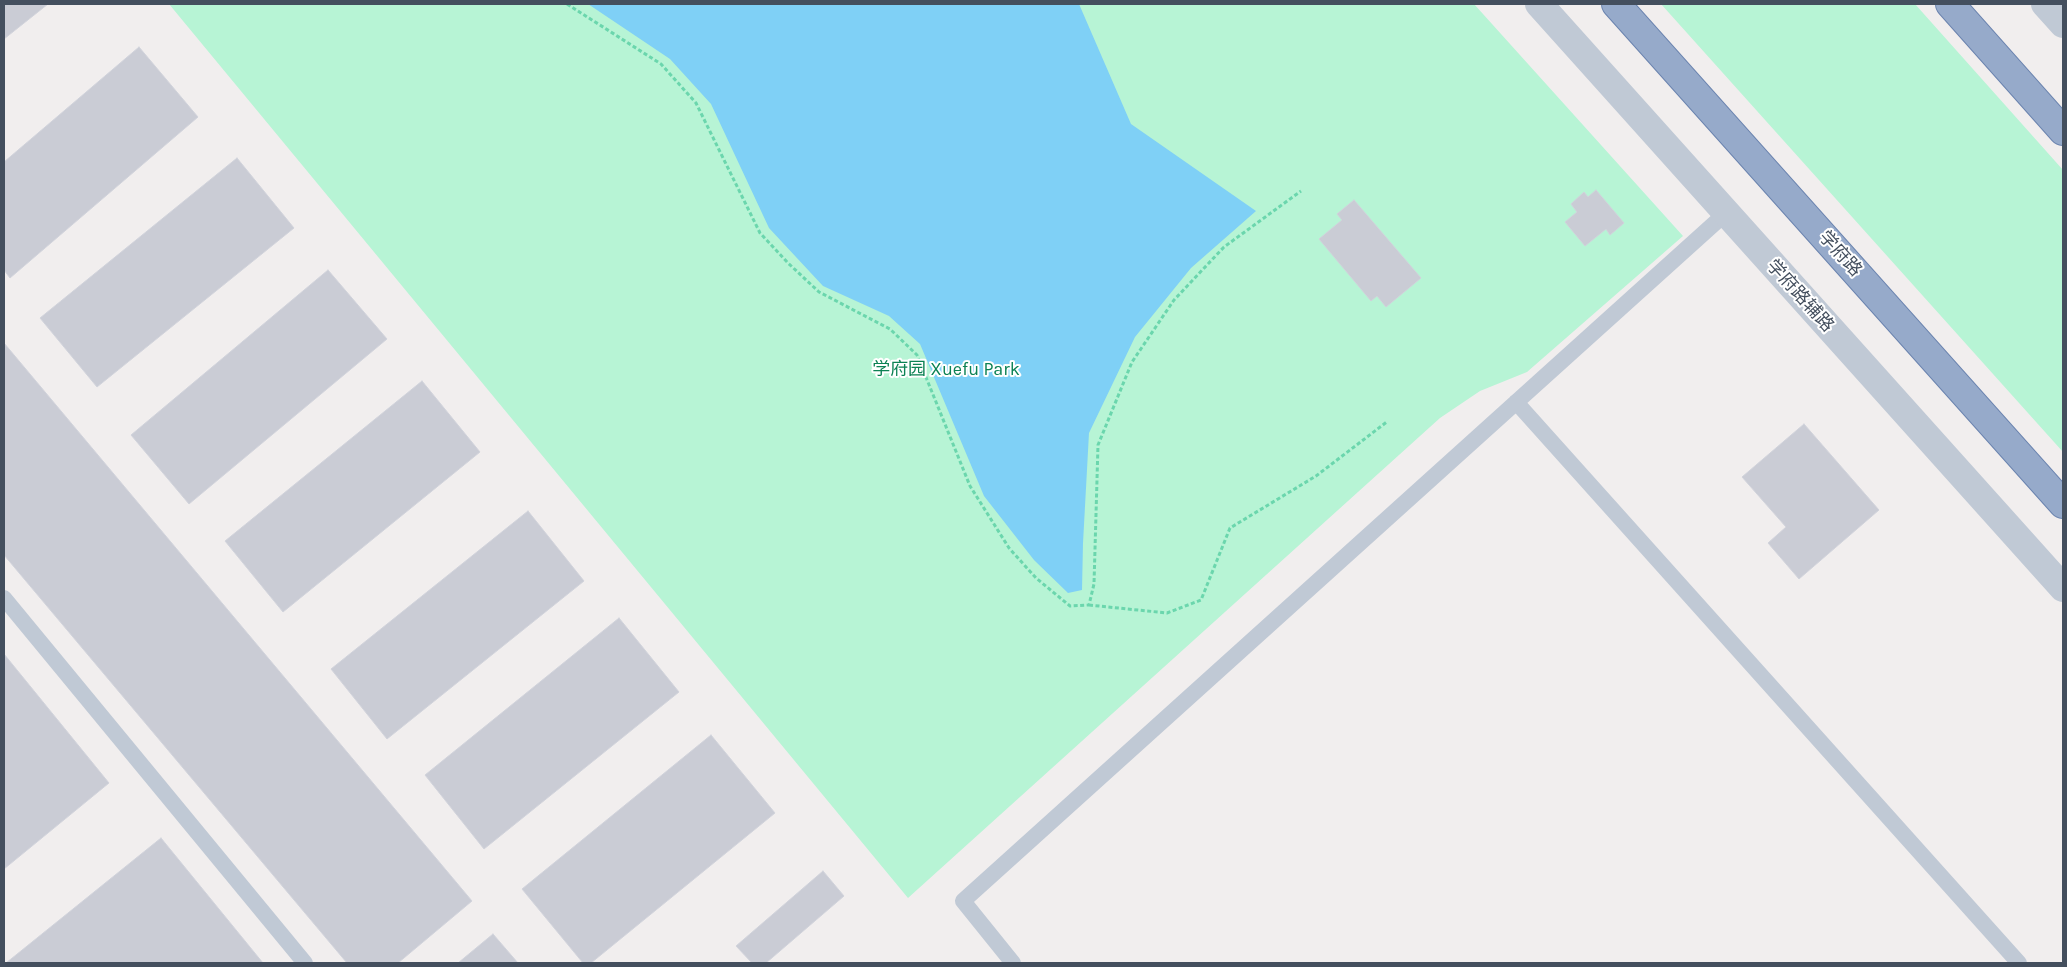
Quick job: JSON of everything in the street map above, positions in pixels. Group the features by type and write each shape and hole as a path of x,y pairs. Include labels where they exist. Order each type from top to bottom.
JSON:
{"highway":[{"name":"学府路","path":"1616,4 2063,504"},
{"path":"1950,4 2063,131"}],"street":[{"name":"学府路辅路","path":"1539,4 2063,588"},
{"path":"2045,4 2063,24"}],"lane":[{"path":"1013,963 962,901 1726,213"},
{"path":"1516,402 2019,963"},
{"path":"4,598 305,963"}],"path":[{"path":"567,4 661,64 696,103 760,233 788,263 819,292 890,329 917,355 970,486 1009,548 1036,578 1070,606 1089,605 1167,613 1201,600 1230,528 1316,476 1388,421"},
{"path":"1089,605 1094,584 1098,445 1132,362 1174,300 1224,247 1301,191"}],"green space":[{"name":"学府园 Xuefu Park","path":"169,4 1474,4 1683,236 1527,372 1480,391 1440,418 908,898"},
{"path":"1661,4 1915,4 2063,170 2063,452"}],"water":[{"path":"588,4 1079,4 1131,124 1256,211 1191,268 1135,337 1089,433 1082,590 1068,593 1034,560 984,496 920,344 889,316 823,286 769,228 711,104 670,59"}],"building":[{"path":"4,4 48,4 4,39"},
{"path":"139,47 198,117 10,278 4,270 4,162"},
{"path":"237,158 294,228 97,387 40,318"},
{"path":"1596,190 1624,223 1610,235 1606,229 1585,246 1565,222 1577,212 1571,204 1584,192 1588,197"},
{"path":"1354,200 1421,278 1386,307 1377,296 1371,301 1319,239 1342,220 1337,214"},
{"path":"328,270 387,339 189,504 131,435"},
{"path":"4,343 472,901 398,963 347,963 4,555"},
{"path":"422,381 480,452 283,612 225,541"},
{"path":"1804,424 1879,510 1799,579 1768,543 1786,527 1742,477"},
{"path":"528,511 584,581 387,739 331,669"},
{"path":"619,618 679,692 484,849 425,775"},
{"path":"4,654 109,783 4,869"},
{"path":"711,735 775,813 591,963 583,963 522,889"},
{"path":"161,838 263,963 6,963"},
{"path":"823,871 844,896 766,963 752,963 736,946"},
{"path":"493,934 518,963 458,963"}]}
